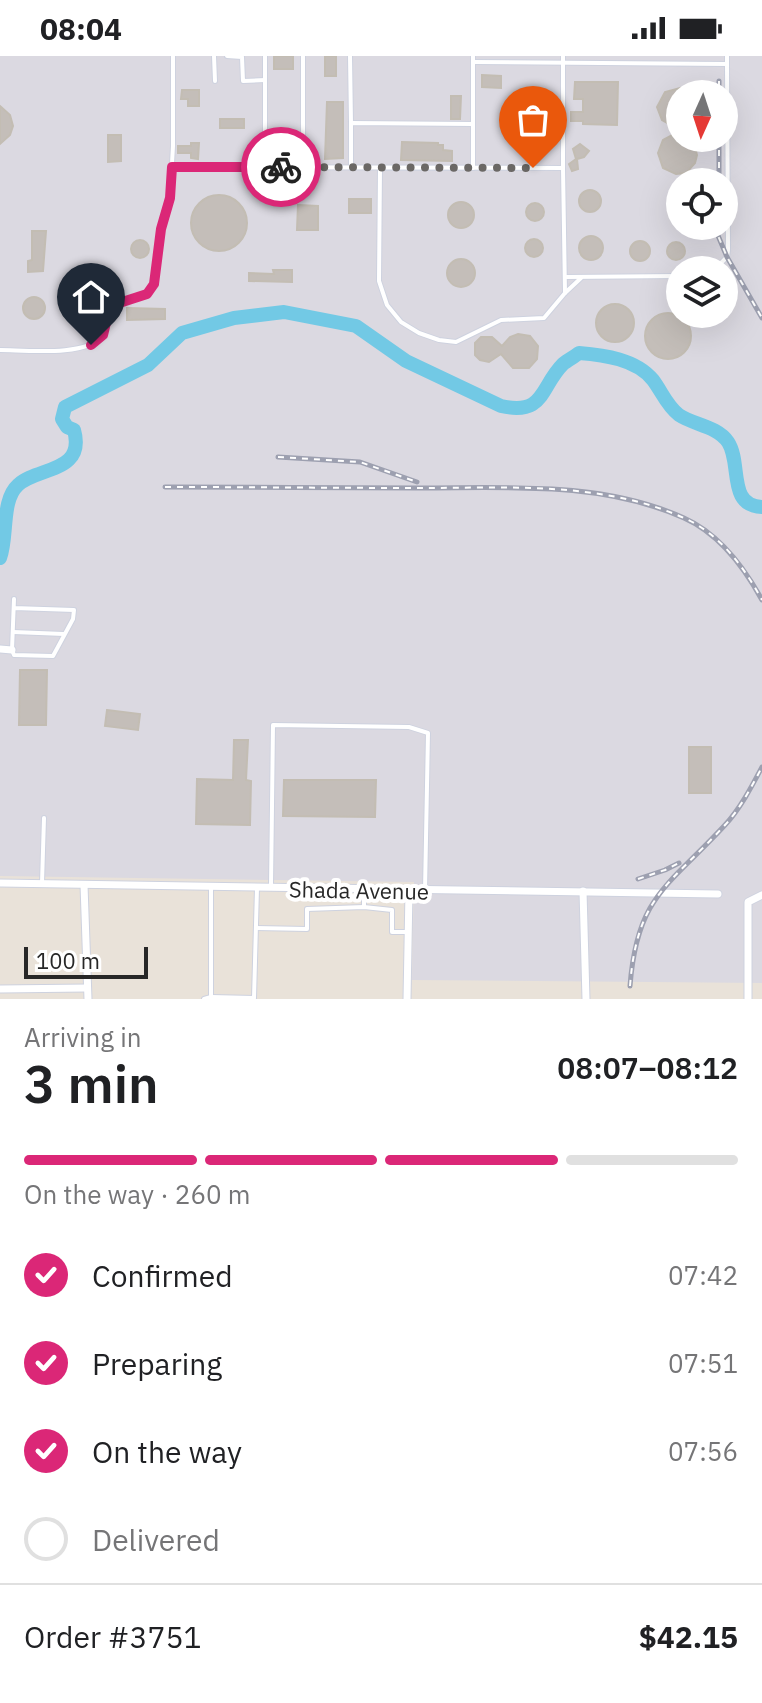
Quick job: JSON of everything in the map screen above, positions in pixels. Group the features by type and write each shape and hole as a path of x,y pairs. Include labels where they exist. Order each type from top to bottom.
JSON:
{"street":[{"path":"0,649 12,650"},
{"name":"Shada Avenue","path":"0,883 718,894"},
{"path":"84,885 88,999"},
{"path":"407,999 409,891"},
{"path":"583,891 586,999"},
{"path":"748,999 748,902 762,895"},
{"path":"0,989 87,988"}],"lane":[{"path":"110,306 147,294 154,284 161,229 170,198 173,56"},
{"path":"214,56 215,81"},
{"path":"227,56 242,57 243,81 265,80"},
{"path":"265,56 265,167"},
{"path":"303,56 303,168"},
{"path":"350,56 351,168"},
{"path":"727,56 727,256"},
{"path":"473,168 473,59 727,64"},
{"path":"563,59 565,293"},
{"path":"351,123 473,124"},
{"path":"172,167 563,168"},
{"path":"380,168 379,281 387,305 401,322 419,333 456,342 501,320 544,318 582,277"},
{"path":"0,350 64,350 91,345 103,335 110,306 108,275"},
{"path":"565,277 666,276"},
{"path":"14,599 12,650 14,655 53,656 73,619 74,610 14,608"},
{"path":"13,632 64,634"},
{"path":"271,888 273,725 409,727 428,733 425,891"},
{"path":"42,884 44,818"},
{"path":"211,887 211,997"},
{"path":"204,999 254,998 257,888"},
{"path":"364,890 364,907"},
{"path":"256,928 307,929 307,909 364,907 392,910 392,932 408,932"}],"shaded area":[{"path":"0,56 762,56 762,983 412,980 414,882 0,876"}],"building":[{"path":"274,56 293,56 293,69 274,69"},
{"path":"325,56 336,56 336,76 325,76"},
{"path":"482,75 501,76 501,88 482,87"},
{"path":"575,82 618,82 617,125 571,121 571,112 583,112 583,99 574,99"},
{"path":"182,90 199,90 199,106 188,106 188,99 181,99"},
{"path":"666,92 666,122 657,107"},
{"path":"451,96 461,96 460,119 451,119"},
{"path":"327,102 343,102 343,158 325,159"},
{"path":"0,106 10,115 13,126 10,135 0,144"},
{"path":"220,119 244,119 244,128 220,128"},
{"path":"108,135 121,135 121,161 108,162"},
{"path":"666,138 666,152 696,152 695,163 690,168 663,168 658,153"},
{"path":"402,142 438,143 443,145 443,150 452,151 452,161 401,160"},
{"path":"191,143 199,143 198,159 191,158 191,153 178,153 178,146 191,146"},
{"path":"580,144 589,151 577,159 578,169 572,171 569,164 576,159 573,149"},
{"path":"586,190 594,190 601,201 594,212 586,212 579,205 579,197"},
{"path":"219,195 239,203 247,223 239,243 219,251 199,243 191,223 199,203"},
{"path":"349,199 371,199 371,213 349,213"},
{"path":"461,202 470,206 474,215 470,224 461,228 452,224 448,215 452,206"},
{"path":"535,203 544,212 535,221 526,212"},
{"path":"298,205 318,206 318,230 297,230"},
{"path":"32,231 46,231 43,271 28,272 28,261 32,260"},
{"path":"591,236 602,243 603,248 596,259 591,260 580,253 579,248 586,237"},
{"path":"534,239 543,248 534,257 525,248"},
{"path":"140,240 149,249 140,258 131,249"},
{"path":"640,241 647,244 650,251 647,258 640,261 633,258 630,251 633,244"},
{"path":"672,242 680,242 685,247 684,256 667,255 667,247"},
{"path":"461,259 471,263 475,273 471,283 461,287 451,283 447,273 451,263"},
{"path":"273,270 292,270 292,282 249,281 249,273 274,274"},
{"path":"34,297 42,300 45,308 42,316 34,319 26,316 23,308 26,300"},
{"path":"615,304 628,310 634,323 628,336 615,342 602,336 596,323 602,310"},
{"path":"127,308 165,309 165,319 127,320"},
{"path":"666,313 666,328 689,328 689,345 677,357 659,357 647,345 647,327 659,315"},
{"path":"518,334 530,336 538,346 537,359 529,368 513,368 501,354 489,362 475,355 475,343 481,337 492,337 502,346"},
{"path":"20,670 47,670 46,725 19,725"},
{"path":"107,710 140,714 138,730 105,726"},
{"path":"234,740 248,740 246,780 251,781 250,825 196,824 197,779 233,780"},
{"path":"689,747 711,747 711,793 689,793"},
{"path":"284,780 376,780 375,817 283,816"}],"waterway":[{"path":"0,558 7,509 13,492 26,479 58,467 73,454 76,444 74,430 67,427 62,419 65,407 148,365 182,333 234,318 284,312 356,326 406,361 501,406 515,408 534,403 563,364 579,353 629,363 653,380 679,415 712,429 728,442 740,492 751,505 762,507"}],"railway":[{"path":"719,152 719,168"},
{"path":"720,240 762,318"},
{"path":"278,457 360,462 417,482"},
{"path":"165,487 521,488 588,492 621,498 684,518 709,533 739,564 762,600"},
{"path":"630,986 634,955 648,911 672,879 730,819 762,767"},
{"path":"638,879 679,863"}],"way so far":[{"path":"281,167 533,168"}],"route":[{"path":"91,345 103,335 110,306 147,294 154,284 161,229 170,198 172,167 281,167"}]}
